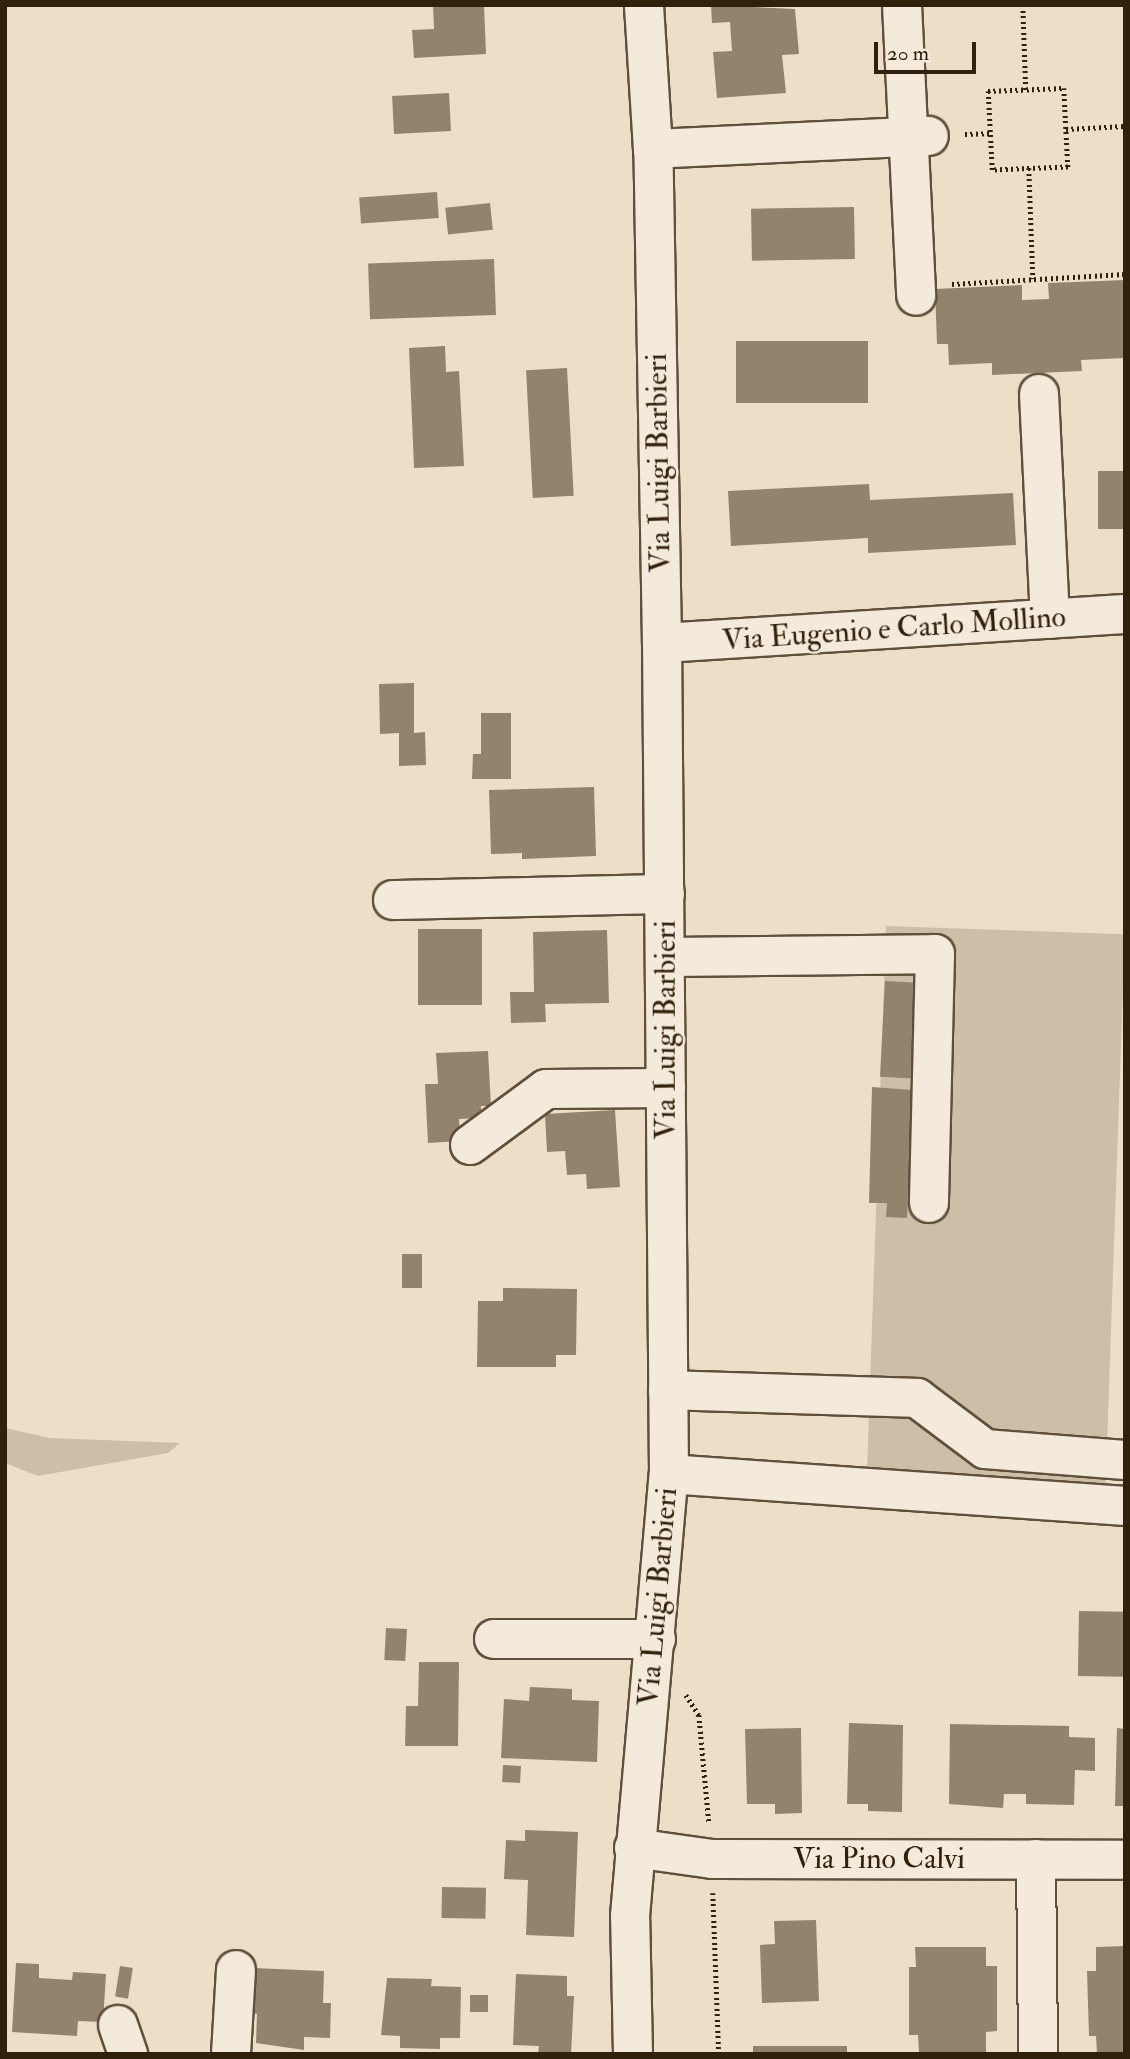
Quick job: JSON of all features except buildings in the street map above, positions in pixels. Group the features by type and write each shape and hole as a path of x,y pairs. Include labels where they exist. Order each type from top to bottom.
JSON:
{"street":[{"name":"Via Luigi Barbieri","path":"633,2054 630,1916 634,1848 656,1639 669,1474 662,643 653,149 644,5"},
{"path":"902,5 919,136 916,291"},
{"path":"653,149 919,136"},
{"path":"1039,394 1049,619"},
{"name":"Via Eugenio e Carlo Mollino","path":"662,643 1125,614"},
{"path":"393,900 664,894"},
{"path":"665,957 935,954 929,1203"},
{"path":"470,1145 546,1089 666,1088"},
{"path":"668,1390 917,1398 985,1449 1125,1460"},
{"path":"669,1474 1125,1506"},
{"path":"494,1639 656,1639"},
{"name":"Via Pino Calvi","path":"634,1848 712,1859 1125,1860"},
{"path":"1036,1859 1038,2054"},
{"path":"231,2054 236,1970"}],"path":[{"path":"1023,5 1026,90"},
{"path":"1065,88 1066,129 1068,167 992,170 988,91 1065,88"},
{"path":"1066,129 1125,126"},
{"path":"1029,168 1033,279"},
{"path":"916,291 1033,279 1125,274"},
{"path":"678,1682 699,1715 712,1859 719,2054"}],"shaded area":[{"path":"886,926 1125,934 1105,1489 867,1481"},
{"path":"5,1428 50,1438 180,1443 168,1453 38,1476 5,1463"}]}
